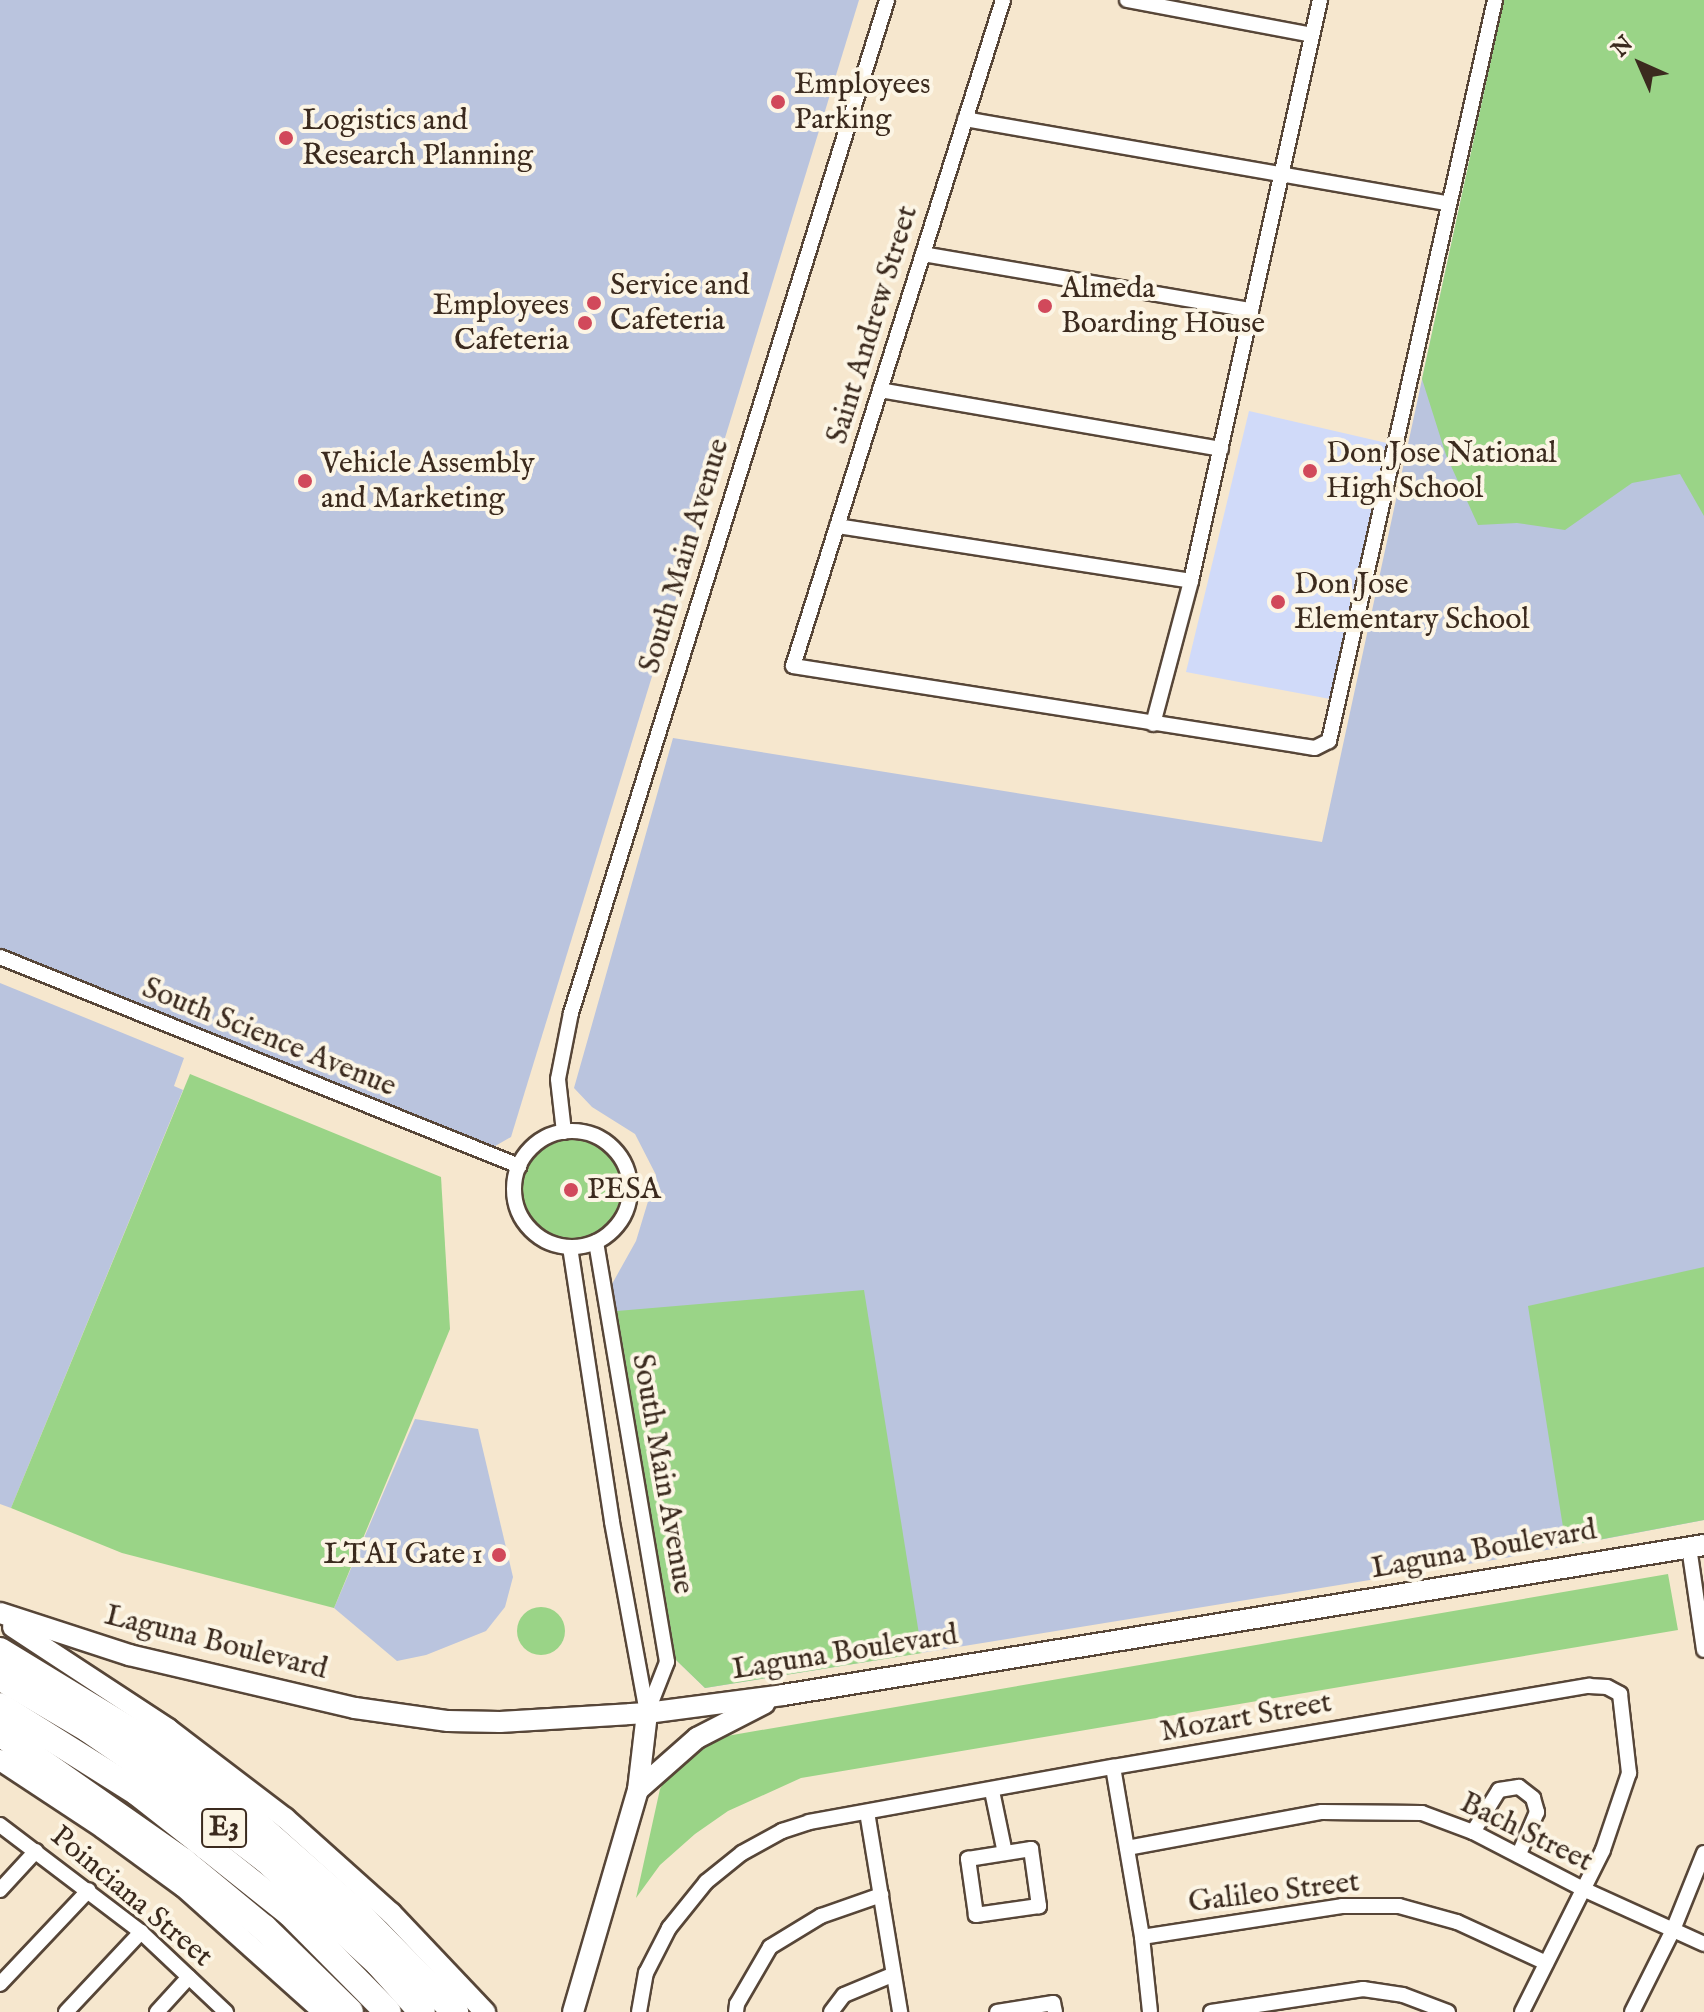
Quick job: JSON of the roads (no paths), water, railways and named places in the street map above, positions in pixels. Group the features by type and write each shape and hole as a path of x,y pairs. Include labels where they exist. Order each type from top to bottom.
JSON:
{"highway":[{"path":"0,1651 149,1742 242,1811 360,1915 455,2012"},
{"name":"E3","path":"0,1677 88,1729 152,1773 265,1859 369,1954 422,2012"},
{"name":"E3","path":"0,1706 124,1784 207,1847 290,1913 388,2012"},
{"path":"0,1733 183,1861 264,1928 350,2012"}],"main road":[{"name":"Laguna Boulevard","path":"0,1613 129,1655 400,1716 500,1722 647,1713 783,1695 1696,1546"},
{"name":"Laguna Boulevard","path":"0,1619 123,1697 285,1818 391,1913 485,2012"},
{"path":"638,1790 697,1738 783,1695"},
{"path":"573,2012 638,1790 647,1713"},
{"path":"0,1760 103,1828 184,1887 324,2012"},
{"path":"587,1968 590,2012"}],"street":[{"name":"South Main Avenue","path":"564,1132 558,1079 571,1013 887,0"},
{"name":"Saint Andrew Street","path":"1003,0 793,666 1153,724"},
{"path":"1127,0 1312,35"},
{"path":"1320,0 1191,581 1153,724 1315,748 1329,741 1447,203 1495,0"},
{"path":"965,119 1447,203"},
{"path":"923,254 1251,310"},
{"path":"880,390 1221,449"},
{"path":"837,526 1191,581"},
{"name":"South Science Avenue","path":"0,957 519,1166"},
{"path":"564,1132 589,1134 616,1151 627,1173 629,1197 614,1229 596,1242 570,1247 543,1239 523,1220 514,1194 519,1166 535,1145 564,1132"},
{"name":"South Main Avenue","path":"596,1242 667,1662 647,1713"},
{"name":"South Main Avenue","path":"570,1247 612,1522 647,1713"},
{"path":"1696,1546 1687,1586 1691,1613 1699,1621 1704,1650"},
{"name":"Mozart Street","path":"639,2012 646,1973 669,1928 706,1882 742,1853 782,1831 867,1812 1113,1767 1589,1686 1607,1687 1620,1694 1629,1773 1603,1850 1522,2012"},
{"path":"1113,1767 1142,1937 1150,2012"},
{"path":"1473,1832 1499,1790 1519,1787 1533,1798 1537,1812 1519,1854"},
{"path":"992,1791 1005,1853"},
{"path":"867,1812 900,2012"},
{"name":"Bach Street","path":"1127,1848 1322,1812 1422,1813 1473,1832 1583,1889 1704,1944"},
{"name":"Poinciana Street","path":"0,1825 141,1932 226,2012"},
{"path":"1031,1849 1039,1906 976,1915 968,1859 1005,1853 1031,1849"},
{"path":"0,1890 36,1851"},
{"path":"1632,2012 1673,1930 1704,1853"},
{"path":"0,1984 89,1890"},
{"path":"736,2012 737,2004 770,1947 821,1916 881,1895"},
{"name":"Galileo Street","path":"1142,1937 1342,1906 1399,1906 1457,1922 1546,1963"},
{"path":"66,2012 141,1932"},
{"path":"831,2012 844,1995 892,1975"},
{"path":"157,2012 189,1977"},
{"path":"1211,2012 1363,1989 1403,1995 1448,2012"},
{"path":"997,2012 1053,2003 1055,2012"}],"place":[{"name":"Employees Parking","path":"778,102"},
{"name":"Logistics and Research Planning","path":"286,138"},
{"name":"Service and Cafeteria","path":"594,303"},
{"name":"Almeda Boarding House","path":"1045,306"},
{"name":"Employees Cafeteria","path":"585,323"},
{"name":"Don Jose National High School","path":"1310,471"},
{"name":"Vehicle Assembly and Marketing","path":"305,481"},
{"name":"Don Jose Elementary School","path":"1278,602"},
{"name":"PESA","path":"571,1190"},
{"name":"LTAI Gate 1","path":"499,1555"}]}
